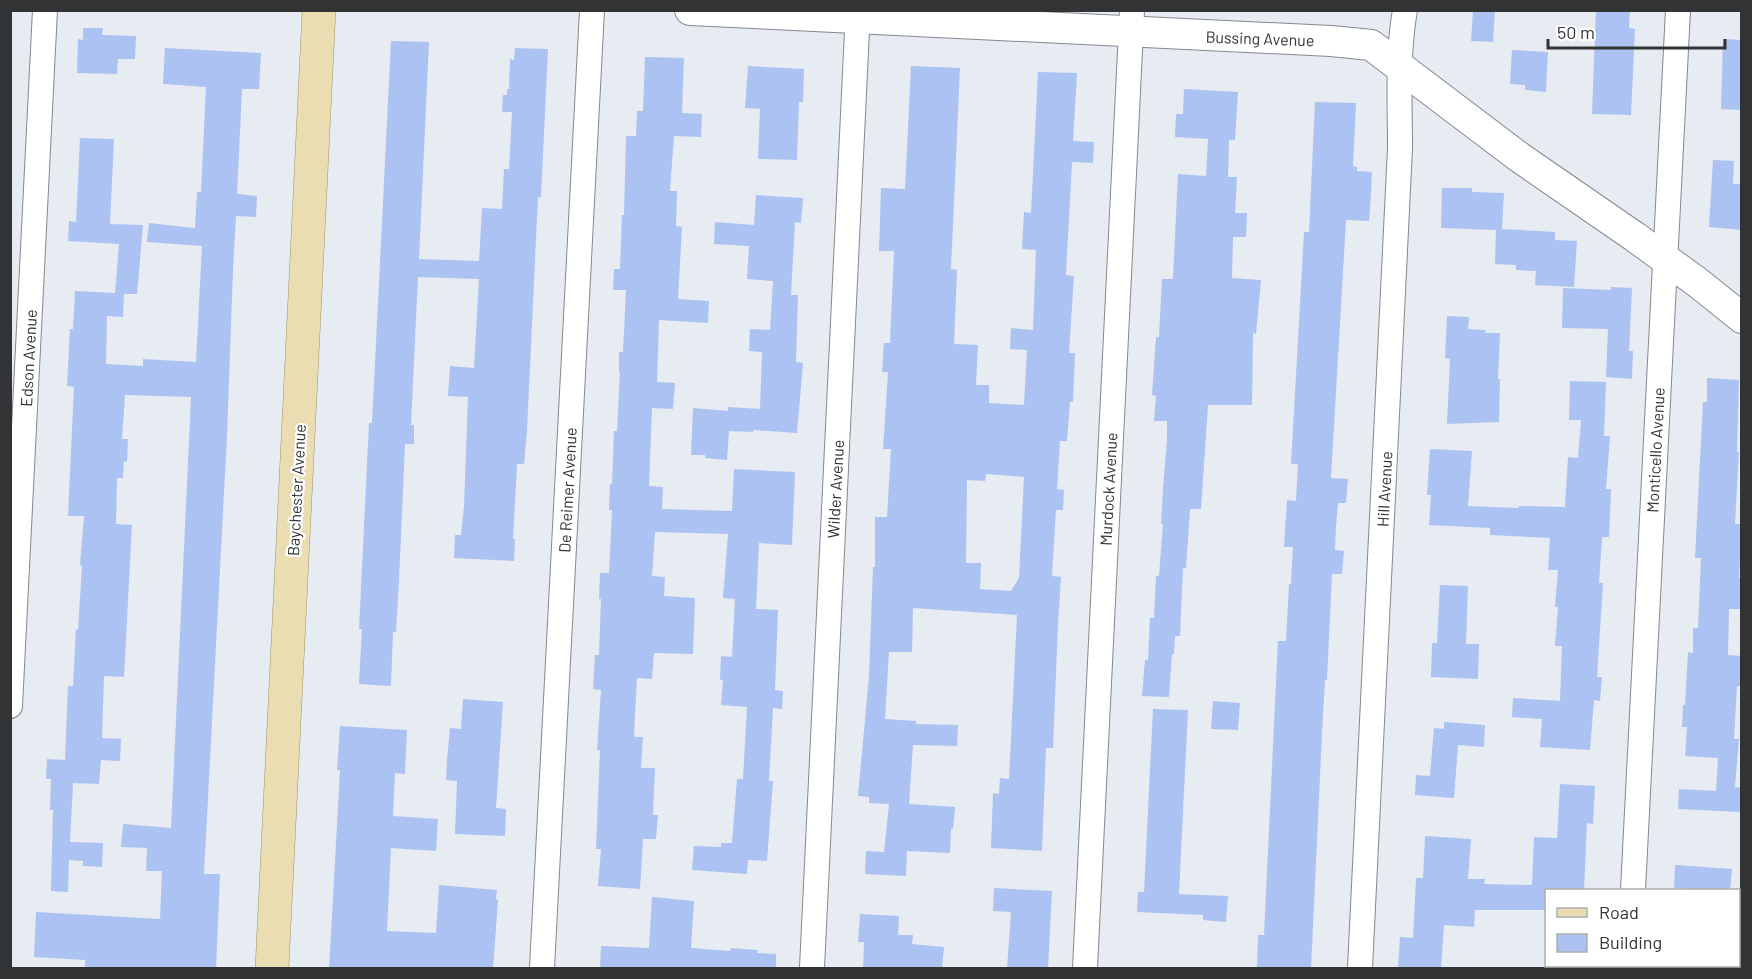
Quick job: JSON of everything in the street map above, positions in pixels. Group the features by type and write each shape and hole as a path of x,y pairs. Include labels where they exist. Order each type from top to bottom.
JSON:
{"main road":[{"name":"Baychester Avenue","path":"272,969 319,10"}],"street":[{"name":"Edson Avenue","path":"10,706 45,10"},
{"name":"De Reimer Avenue","path":"542,969 592,10"},
{"name":"Bussing Avenue","path":"690,10 1131,22 1371,45 1519,157 1697,282 1742,318"},
{"name":"Hill Avenue","path":"1360,969 1401,148 1402,27 1406,10"},
{"name":"Monticello Avenue","path":"1634,889 1678,10"},
{"name":"Wilder Avenue","path":"812,969 856,13"},
{"name":"Murdock Avenue","path":"1084,969 1131,22"}],"building":[{"path":"1473,10 1495,10 1493,42 1471,41"},
{"path":"1596,10 1630,10 1629,28 1635,29 1631,115 1592,114"},
{"path":"83,28 103,28 102,35 136,36 135,59 118,59 117,74 77,73 78,39 83,40"},
{"path":"1723,39 1742,40 1742,110 1721,109"},
{"path":"391,41 429,42 419,259 479,261 482,208 502,209 504,169 509,169 512,112 502,112 503,95 507,95 507,89 509,89 510,59 514,60 515,48 548,49 541,197 538,197 527,430 524,464 517,464 514,561 454,558 455,535 461,535 464,506 468,397 448,396 450,366 474,368 479,279 418,277 411,425 414,425 414,444 405,444 399,581 396,632 393,632 391,686 359,684 362,629 359,629"},
{"path":"165,48 261,53 259,89 242,89 237,194 257,196 256,217 236,216 233,270 227,436 204,874 220,874 216,969 85,969 85,960 34,957 36,912 160,919 162,871 146,871 147,848 121,847 123,824 171,828 191,397 125,395 122,439 128,439 127,462 124,461 123,478 117,478 116,524 132,525 124,677 104,676 102,738 121,739 120,761 101,760 99,784 73,783 70,842 103,843 102,867 83,866 83,861 69,860 68,892 51,891 53,810 50,810 51,779 46,779 47,759 65,760 68,686 73,686 76,629 78,630 84,516 68,516 74,387 67,386 70,329 73,329 75,291 115,293 119,244 68,241 69,221 76,222 80,138 114,139 110,224 143,225 137,294 124,294 123,317 107,316 106,364 143,366 143,359 196,362 202,246 147,242 149,223 195,228 197,192 201,192 206,87 163,84"},
{"path":"1512,50 1548,52 1546,92 1525,90 1525,85 1510,84"},
{"path":"645,57 684,58 682,113 702,114 701,137 674,136 670,191 677,191 676,226 682,227 678,299 709,301 708,323 659,320 657,382 675,383 673,409 652,408 649,486 663,487 662,509 732,511 734,469 795,472 792,545 759,543 756,609 778,610 775,690 783,691 782,709 773,708 769,781 773,781 767,861 748,860 747,874 692,870 694,846 721,847 721,843 732,843 737,779 743,779 747,707 721,705 723,680 720,680 721,656 732,657 735,599 723,598 728,534 655,532 652,576 665,577 664,596 695,598 693,654 654,653 652,679 637,678 634,733 635,737 643,737 641,768 655,768 653,815 658,815 656,839 643,839 640,889 598,886 601,849 596,849 600,750 597,750 601,690 593,689 595,655 599,655 600,573 609,573 612,510 609,510 610,484 612,484 614,431 617,431 619,352 623,352 626,290 613,290 614,269 620,269 626,136 636,136 637,111 643,111"},
{"path":"748,66 804,69 803,102 799,102 797,160 758,159 760,109 745,108"},
{"path":"911,66 960,68 951,269 957,270 954,344 978,345 976,385 989,385 989,403 1024,405 1027,350 1010,349 1011,328 1033,330 1036,250 1022,249 1024,212 1031,213 1038,72 1077,73 1073,141 1094,142 1093,163 1072,162 1066,275 1074,276 1069,353 1075,353 1073,402 1070,402 1067,441 1060,441 1057,489 1064,490 1063,510 1056,510 1052,576 1061,577 1053,748 1046,748 1042,851 991,848 993,793 999,794 1000,778 1009,779 1017,615 913,608 912,652 889,652 885,719 916,721 916,724 958,725 957,746 913,745 909,804 955,807 950,853 907,851 906,876 865,874 866,851 884,852 889,804 869,803 869,797 858,796 869,676 873,567 875,567 875,517 887,517 891,449 883,449 888,372 882,372 884,343 890,343 894,251 879,251 881,188 905,189","holes":["986,474 1024,477 1019,578 1011,591 980,589 981,563 966,563 967,480 985,481"]},
{"path":"1184,89 1238,92 1235,140 1229,140 1228,177 1237,177 1235,213 1247,213 1246,237 1233,237 1232,278 1261,280 1256,334 1253,333 1252,405 1208,405 1201,509 1190,509 1186,568 1183,568 1180,636 1175,636 1169,697 1142,696 1145,660 1148,660 1150,618 1154,618 1156,576 1159,576 1163,524 1161,524 1167,421 1154,421 1156,396 1152,395 1156,337 1159,337 1162,279 1173,279 1178,174 1206,176 1208,139 1175,137 1176,114 1183,114"},
{"path":"1315,102 1356,103 1353,166 1357,167 1357,171 1372,172 1371,194 1369,221 1346,220 1331,478 1348,479 1346,503 1338,503 1336,526 1335,550 1344,551 1342,574 1332,574 1311,969 1257,969 1258,935 1264,935 1278,641 1286,641 1289,584 1291,584 1293,547 1284,547 1287,500 1296,501 1298,464 1291,464 1304,232 1309,232"},
{"path":"1713,160 1734,161 1733,184 1742,184 1742,230 1709,227"},
{"path":"1442,188 1472,188 1472,192 1504,193 1502,229 1555,232 1555,240 1577,241 1574,287 1535,285 1536,271 1516,270 1516,265 1495,264 1496,230 1441,228"},
{"path":"756,195 803,198 801,223 795,222 791,295 798,295 796,362 803,363 797,433 729,431 727,460 705,458 705,455 691,455 693,408 728,411 728,407 760,409 762,352 749,351 750,329 770,330 773,281 747,279 749,246 714,244 715,222 754,225"},
{"path":"1611,287 1632,288 1629,351 1633,351 1632,379 1606,377 1608,329 1562,328 1563,288 1611,290"},
{"path":"1447,316 1469,317 1468,329 1486,330 1485,333 1500,333 1499,422 1447,424 1450,359 1445,358"},
{"path":"1707,378 1739,380 1737,452 1739,452 1735,524 1742,524 1739,578 1742,578 1742,609 1729,609 1728,655 1742,656 1742,686 1737,686 1734,739 1739,739 1735,787 1742,788 1741,812 1678,809 1679,789 1716,791 1718,758 1685,756 1687,727 1682,727 1688,652 1693,653 1693,628 1698,628 1701,558 1695,558 1703,402 1707,402"},
{"path":"1570,381 1606,382 1604,436 1610,436 1606,489 1611,489 1609,537 1602,537 1599,583 1603,583 1597,677 1602,677 1600,701 1594,700 1590,750 1540,747 1542,719 1512,717 1513,698 1560,701 1562,646 1555,646 1558,570 1548,570 1550,538 1490,535 1490,528 1429,525 1431,495 1427,495 1430,449 1472,451 1468,506 1565,507 1568,457 1578,458 1581,420 1569,420"},
{"path":"1440,585 1468,586 1466,644 1479,644 1478,679 1431,677 1432,643 1437,643"},
{"path":"463,699 503,702 496,808 506,809 505,836 455,834 457,781 446,780 447,760 450,728 461,729"},
{"path":"1213,701 1240,703 1238,730 1211,729"},
{"path":"1153,709 1188,710 1179,894 1228,896 1226,922 1203,920 1203,915 1137,912 1138,892 1144,892"},
{"path":"1444,722 1485,725 1484,747 1458,745 1454,798 1415,795 1416,775 1430,776 1434,728 1444,729"},
{"path":"340,726 407,730 405,774 395,773 393,816 438,819 436,851 391,848 387,931 436,933 439,885 497,890 493,969 329,969 340,770 337,770"},
{"path":"1560,784 1595,786 1593,824 1587,823 1584,889 1545,889 1545,910 1475,910 1474,927 1444,925 1441,969 1398,969 1400,937 1413,938 1416,878 1423,878 1425,836 1471,839 1468,879 1485,879 1484,884 1532,885 1534,837 1557,838"},
{"path":"1675,865 1732,869 1730,889 1674,888"},
{"path":"994,888 1052,891 1048,969 1007,969 1011,912 993,911"},
{"path":"652,897 694,901 691,948 730,951 731,948 776,954 776,969 600,969 601,946 649,948"},
{"path":"860,914 899,916 898,935 913,935 912,944 944,947 942,969 863,969 864,942 858,942"}]}
